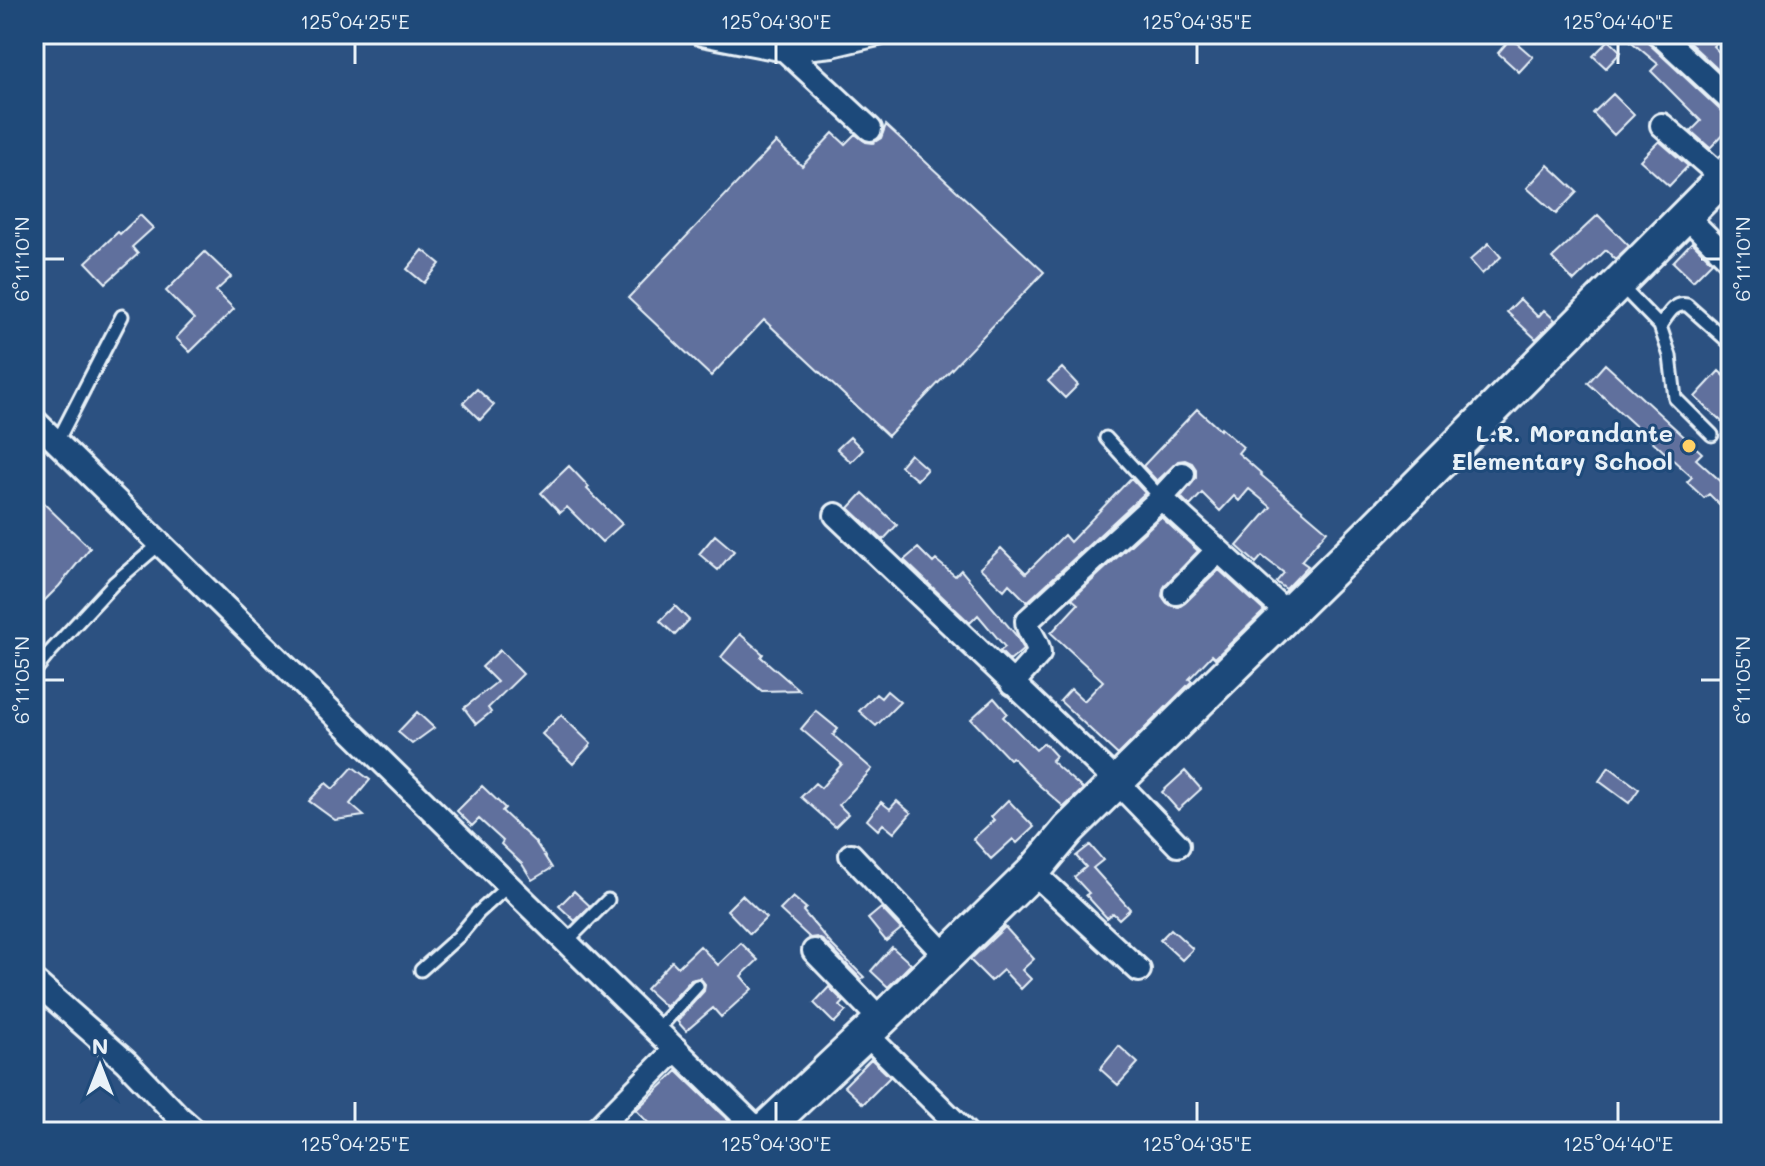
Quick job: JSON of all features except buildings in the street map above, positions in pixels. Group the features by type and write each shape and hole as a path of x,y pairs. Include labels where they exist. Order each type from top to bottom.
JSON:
{"street":[{"path":"702,34 785,50 832,45 878,34"},
{"path":"1659,34 1731,101"},
{"path":"785,50 870,129"},
{"path":"34,420 761,1132 1033,872 1069,829 1727,174 1662,125"},
{"path":"1685,215 1731,261"},
{"path":"1012,684 1039,654 1027,621 1183,474"},
{"path":"1161,498 1288,614"},
{"path":"836,515 1117,782 1178,845"},
{"path":"1176,593 1218,550"},
{"path":"851,855 946,956"},
{"path":"1033,872 1139,970"},
{"path":"814,951 874,1027 965,1132"},
{"path":"34,981 126,1062 196,1132"},
{"path":"594,1132 676,1049"}],"lane":[{"path":"1617,283 1660,326 1670,356 1675,398 1712,435"},
{"path":"1660,326 1676,305 1687,305 1731,344"},
{"path":"57,442 122,316"},
{"path":"1106,438 1161,498"},
{"path":"34,672 114,583 161,543"},
{"path":"421,970 509,885"},
{"path":"567,941 608,900"},
{"path":"657,1030 697,986"}],"place":[{"name":"L.R. Morandante Elementary School","path":"1689,446"}]}
